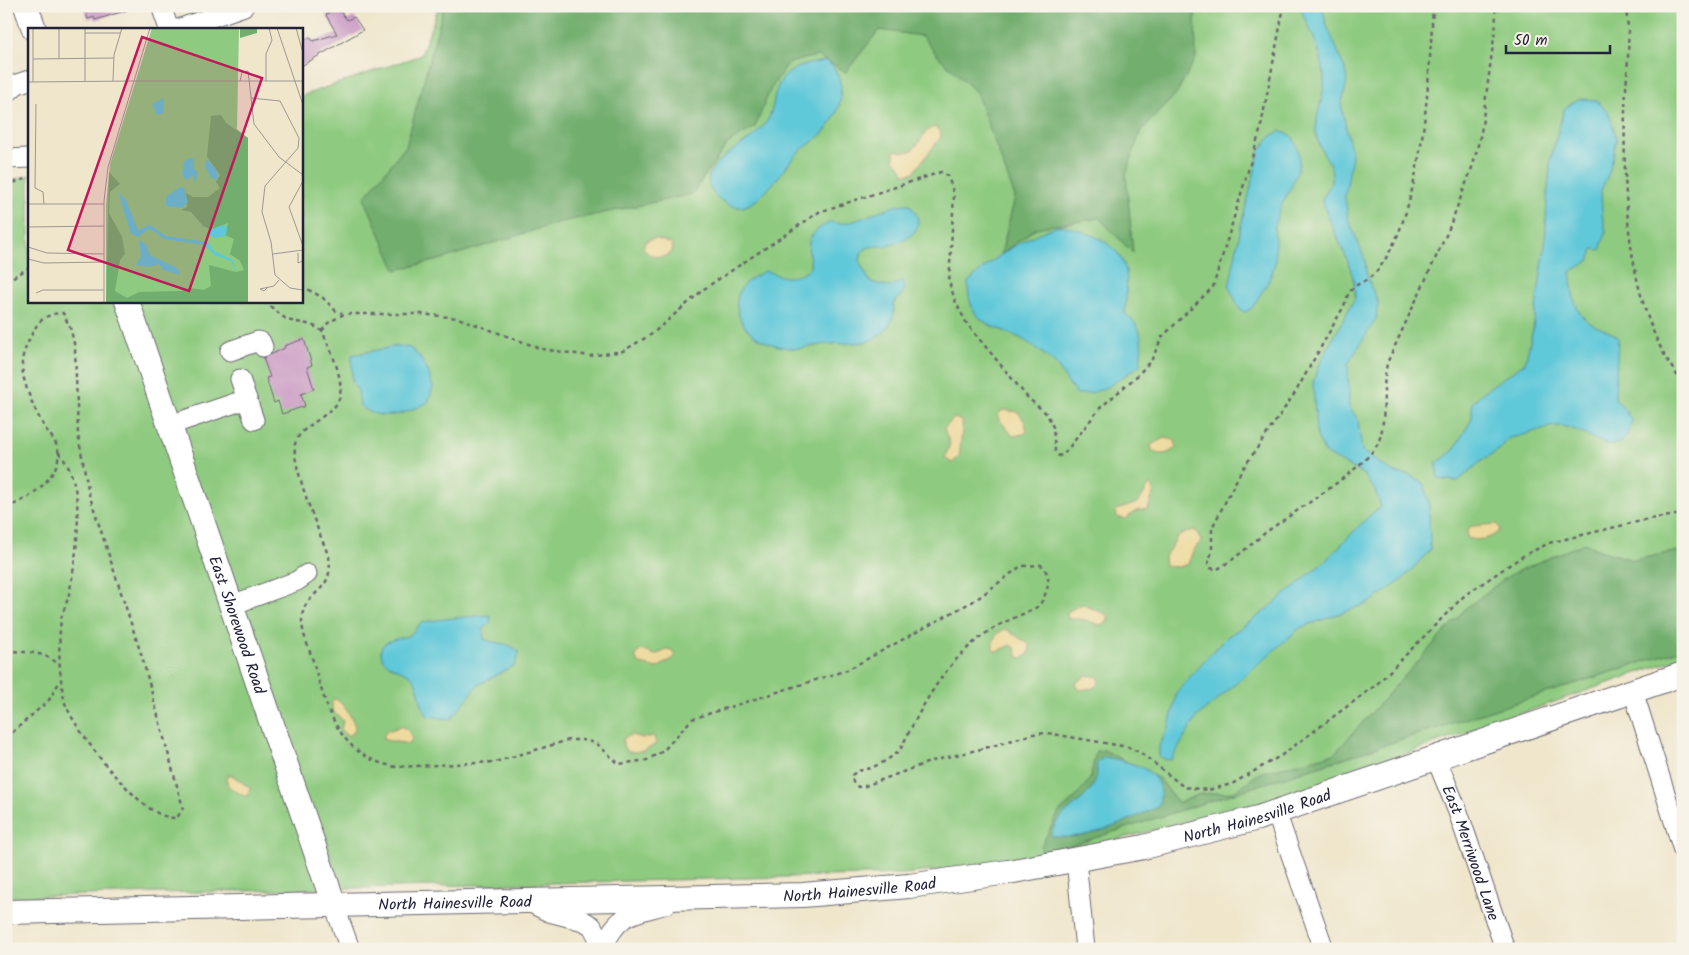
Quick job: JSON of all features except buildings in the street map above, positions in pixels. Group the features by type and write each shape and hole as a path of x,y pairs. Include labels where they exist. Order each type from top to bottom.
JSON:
{"main road":[{"path":"26,6 34,28"},
{"name":"East Shorewood Road","path":"127,302 334,905"},
{"name":"North Hainesville Road","path":"6,912 803,894 909,886 1008,872 1144,847 1276,812 1683,674"}],"street":[{"path":"161,6 168,28"},
{"path":"181,28 244,6"},
{"path":"6,94 17,84 28,80"},
{"path":"6,159 28,158"},
{"path":"230,351 258,341 261,342 263,347"},
{"path":"240,379 254,420"},
{"path":"170,426 247,399"},
{"path":"232,605 298,581 307,574"},
{"path":"1632,691 1683,850"},
{"name":"East Merriwood Lane","path":"1436,758 1458,812 1505,949"},
{"path":"1276,812 1324,949"},
{"path":"1076,860 1085,949"},
{"path":"602,948 617,923 622,919 635,912 691,897"},
{"path":"526,900 549,912 572,917 592,926 602,948"},
{"name":"East Shorewood Road","path":"334,905 350,949"}],"path":[{"path":"322,332 328,323 344,314 362,312 458,318 542,349 590,356 623,352 652,334 704,289 819,212 941,172 948,176 954,195 949,282 956,303 967,324 1028,398 1047,414 1053,428 1055,451 1059,456 1064,454 1100,408 1138,375 1152,359 1162,337 1213,287 1260,131 1284,6"},
{"path":"1433,6 1427,96 1420,149 1399,233 1378,270 1370,278 1352,287 1323,345 1295,393 1240,473 1212,528 1212,551 1208,564 1216,570 1352,471 1370,454 1381,435 1383,377 1388,361 1448,231 1473,165 1481,133 1496,23 1495,6"},
{"path":"1625,6 1625,132 1630,242 1652,326 1670,365 1683,382"},
{"path":"6,185 28,178"},
{"path":"6,281 28,269"},
{"path":"302,287 322,297 336,311 344,314"},
{"path":"265,302 287,320 312,325 322,332 336,365 340,390 335,406 301,433 296,443 296,456 329,558 331,570 328,580 306,606 302,621 319,684 336,729 359,752 383,765 397,767 495,762 569,740 596,743 619,764 647,760 663,751 692,718 847,670 977,599 1021,566 1041,565 1046,570 1049,584 1039,606 994,628 967,648 941,675 901,748 894,756 881,763 856,771 852,775 853,782 858,787 865,786 932,761 1033,734 1047,734 1128,747 1141,753 1184,787 1208,790 1232,784 1316,731 1376,685 1465,595 1523,556 1549,543 1649,519 1683,514"},
{"path":"6,502 12,505 40,489 51,475 58,452 56,442 42,423 31,397 22,360 35,326 48,316 63,313 71,330 74,348 78,435 89,494 142,657 184,808 182,814 177,818 169,818 150,808 115,776 66,706 60,681 62,616 72,575 78,516 74,484 66,460 58,452"},
{"path":"6,651 44,654 54,659 60,666"},
{"path":"6,738 43,707 60,681"}],"green space":[{"path":"439,6 1683,6 1683,657 1279,798 1092,846 980,866 904,874 6,897 6,182 28,175 28,302 302,302 302,96 421,55"},
{"path":"444,6 1195,6 1196,58 1176,94 1140,132 1126,175 1133,253 1099,218 1036,228 1001,254 1015,197 976,92 937,55 922,36 879,30 846,72 817,56 788,63 770,90 755,127 728,143 692,194 557,223 439,260 396,270 364,198 406,146"},
{"path":"1584,543 1599,550 1634,560 1683,550 1683,649 1042,855 1041,846 1059,812 1075,798 1090,779 1096,751 1104,750 1160,779 1178,803 1200,794 1234,792 1259,773 1334,754 1467,607 1511,574"}],"sand":[{"path":"935,127 940,131 941,137 913,173 904,174 901,166 894,160 894,151 906,152 914,149 924,134"},
{"path":"655,238 671,244 673,249 670,254 662,257 645,251 643,247 646,241"},
{"path":"1003,410 1018,412 1025,422 1027,431 1024,434 1013,436 998,418 998,414"},
{"path":"954,418 962,421 962,427 959,457 952,463 945,458 950,443 944,429"},
{"path":"1164,438 1175,440 1176,447 1164,454 1152,450 1151,445"},
{"path":"1150,484 1154,492 1148,509 1136,511 1125,519 1117,517 1116,510 1138,503"},
{"path":"1497,524 1500,529 1490,537 1475,540 1467,537 1467,531 1472,526"},
{"path":"1193,530 1197,532 1201,541 1193,551 1188,564 1179,567 1165,566 1164,558 1178,536"},
{"path":"1082,604 1108,615 1108,622 1100,625 1082,619 1068,619 1067,612"},
{"path":"1006,629 1030,645 1029,654 1022,658 1018,657 1015,648 1010,645 999,651 994,651 995,637"},
{"path":"669,649 674,652 674,658 657,668 640,664 635,658 638,652 642,650 655,655"},
{"path":"1087,675 1099,677 1099,684 1093,688 1079,690 1076,683"},
{"path":"335,699 344,707 355,726 351,735 346,735 341,730 343,720 332,707 332,701"},
{"path":"401,726 408,730 412,739 409,744 385,740 383,737 386,732"},
{"path":"632,735 642,738 654,736 656,744 644,751 628,752 623,746 623,738"},
{"path":"228,775 232,775 250,788 248,795 244,796 229,787 226,780"}],"water":[{"path":"1299,6 1322,6 1326,23 1347,74 1346,87 1341,104 1352,155 1345,197 1348,218 1365,260 1366,272 1378,302 1376,319 1348,364 1349,407 1358,420 1362,451 1394,473 1410,475 1424,484 1429,503 1430,550 1401,581 1369,603 1300,628 1197,717 1171,760 1164,759 1159,756 1159,746 1169,727 1177,692 1200,665 1227,637 1260,615 1325,561 1370,515 1381,507 1375,490 1363,474 1325,453 1316,434 1313,382 1322,359 1355,298 1352,273 1322,199 1332,178 1329,163 1318,142 1316,132 1324,85 1323,69 1315,41"},
{"path":"827,61 839,78 841,87 838,107 829,126 819,137 798,153 765,193 757,199 741,207 735,207 719,199 710,188 708,180 710,172 722,158 749,140 765,124 769,118 778,86 782,79 794,69"},
{"path":"1578,99 1595,100 1608,111 1617,139 1609,173 1601,190 1602,214 1606,232 1600,250 1593,249 1589,261 1570,272 1576,304 1582,316 1590,323 1618,337 1615,398 1632,420 1627,435 1620,442 1611,444 1601,442 1568,428 1557,426 1546,428 1509,438 1499,450 1484,459 1458,481 1444,480 1437,477 1437,463 1454,450 1472,419 1472,403 1490,387 1525,363 1533,329 1545,245 1551,157 1564,109"},
{"path":"1279,131 1291,135 1297,147 1299,157 1298,168 1276,220 1274,267 1252,308 1246,312 1240,310 1229,287 1241,225 1260,150 1269,138"},
{"path":"909,204 915,211 918,224 912,235 888,246 869,247 861,253 860,263 870,282 890,287 903,280 905,290 893,304 894,310 891,323 883,333 871,340 860,343 793,348 763,341 743,324 739,316 737,300 744,284 765,271 787,277 803,274 809,269 810,265 809,242 818,229 831,222 849,222 899,205"},
{"path":"1061,225 1101,239 1117,252 1123,261 1126,271 1125,314 1136,325 1141,336 1140,365 1110,385 1086,394 1077,394 1057,366 1036,348 1021,338 995,328 980,319 971,305 969,295 968,282 1000,255 1034,235"},
{"path":"398,346 410,348 419,356 428,371 433,388 428,402 394,415 377,414 368,411 360,406 358,391 352,381 352,355"},
{"path":"491,616 490,623 483,630 484,639 511,646 519,652 515,665 478,685 451,719 428,716 423,707 415,681 407,673 387,663 383,659 381,648 392,640 411,634 422,623"},
{"path":"1105,757 1137,765 1153,776 1158,784 1160,794 1159,806 1120,824 1093,833 1065,837 1051,836 1058,820 1091,789 1095,781 1097,762"}]}
